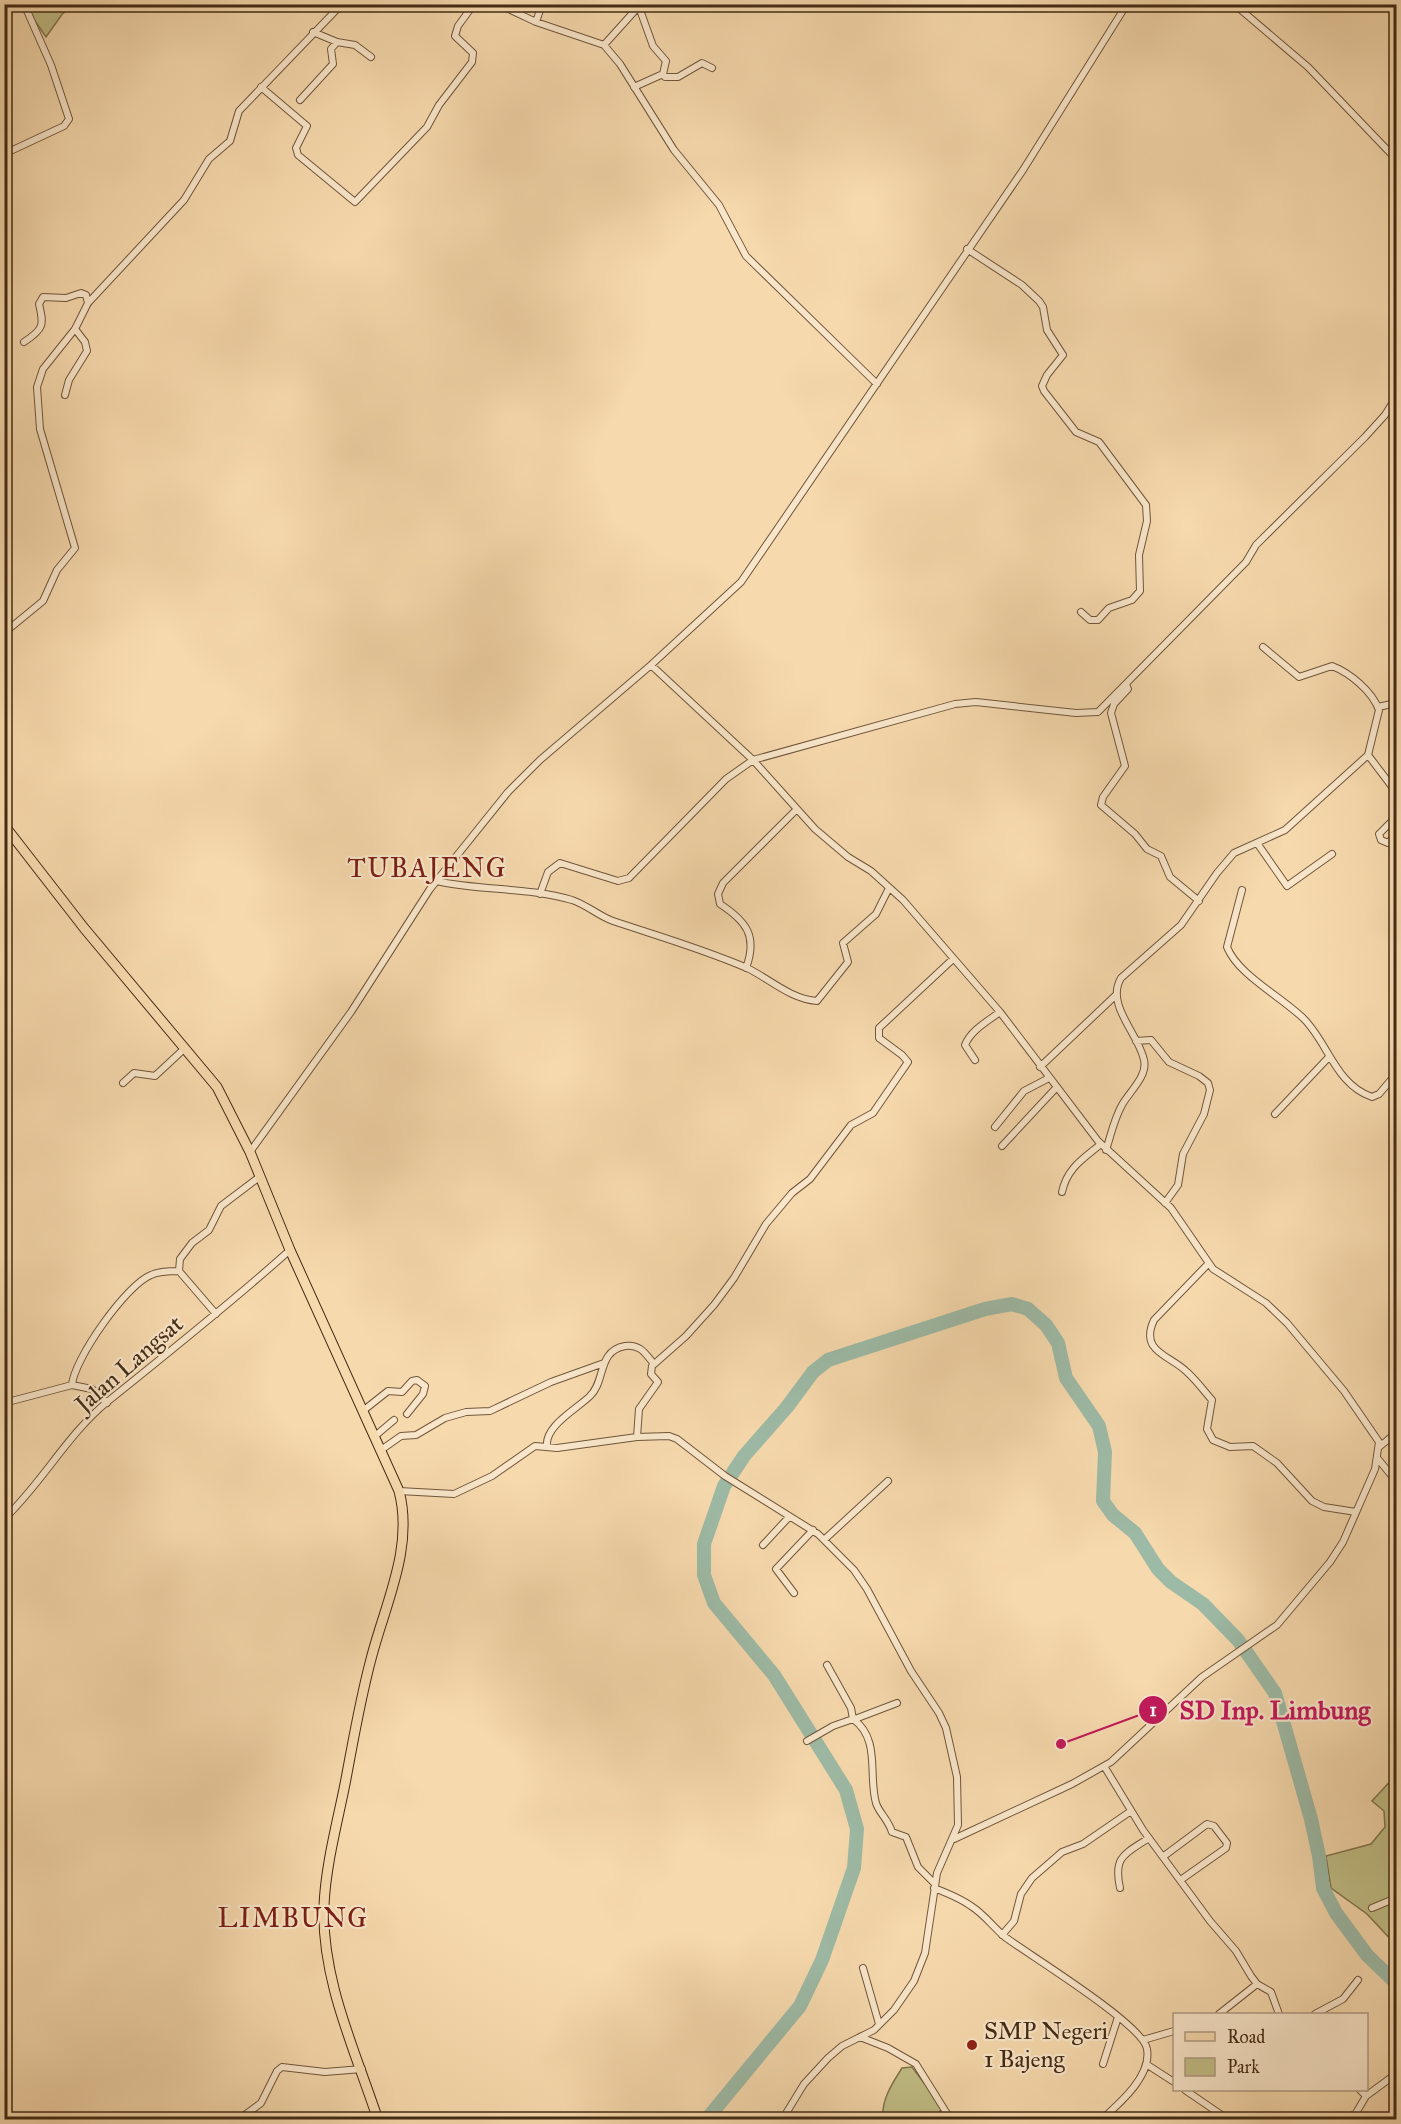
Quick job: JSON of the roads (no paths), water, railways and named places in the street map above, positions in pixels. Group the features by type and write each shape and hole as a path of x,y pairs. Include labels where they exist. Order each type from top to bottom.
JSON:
{"main road":[{"path":"4,825 84,928 217,1087 250,1152 258,1178 399,1491 405,1515 400,1559 371,1659 331,1853 324,1903 325,1944 330,1974 378,2120"}],"street":[{"path":"4,154 64,126 69,120 51,65 24,4"},
{"path":"4,633 43,602 57,570 75,548 40,429 37,387 43,369 75,329 87,303 184,200 209,159 230,141 239,111 342,4"},
{"path":"261,87 307,126 297,148 298,155 355,202 422,133 439,105 472,62 472,53 455,36 458,26 474,4"},
{"path":"498,4 536,22 604,45 620,64 674,150 719,206 746,256 877,384"},
{"path":"536,22 542,4"},
{"path":"250,1152 351,1012 436,881 524,775 651,665 741,582 1023,170 1126,4"},
{"path":"1234,4 1308,67 1396,159"},
{"path":"604,45 640,6 653,46 666,62 663,74"},
{"path":"313,32 337,42 355,45 371,57"},
{"path":"300,100 333,64 331,49 337,42"},
{"path":"663,74 671,79 702,63 712,68"},
{"path":"634,87 663,74"},
{"path":"967,249 1022,285 1043,307 1047,330 1063,355 1044,378 1042,384 1044,391 1076,432 1099,442 1146,505 1147,521 1139,555 1140,591 1132,600 1109,608 1098,620 1090,620 1081,612"},
{"path":"24,342 41,327 44,317 39,304 43,297 66,298 81,293 86,296 87,303"},
{"path":"65,394 69,380 87,351 85,342 75,329"},
{"path":"540,894 550,868 560,863 618,881 629,878 726,779 753,759 955,704 976,702 1076,713 1096,713 1246,562 1256,545 1365,437 1385,415 1396,397"},
{"path":"1040,1066 1116,994 1121,978 1170,937 1234,853 1285,830 1368,755 1379,714 1378,706 1361,685 1329,665 1310,675 1299,677 1263,647"},
{"path":"651,665 753,759 797,809 837,848 871,871 919,918 1000,1012 1056,1088 1104,1147 1165,1203 1208,1264 1222,1276 1266,1303 1287,1323 1344,1391 1376,1437 1379,1447 1378,1459 1343,1542 1330,1562 1285,1617 1252,1644 1193,1685 1130,1746 1104,1766 1072,1784 954,1839"},
{"path":"1126,684 1128,689 1114,704 1111,713 1125,766 1103,797 1101,805 1147,849 1161,856 1170,877 1199,901"},
{"path":"1378,706 1396,703"},
{"path":"1368,755 1396,792"},
{"path":"746,968 750,956 751,938 738,916 720,904 718,894 726,879 797,809"},
{"path":"1396,817 1379,834 1381,840 1388,843 1396,835"},
{"path":"1257,843 1287,885 1332,854"},
{"path":"436,881 458,887 540,894 571,900 613,921 672,939 746,968 792,995 819,1000 848,962 843,944 876,914 889,888"},
{"path":"1242,890 1229,932 1229,952 1247,973 1304,1019 1319,1037 1328,1058 1358,1089 1372,1097 1379,1094 1396,1074"},
{"path":"637,1437 639,1409 658,1382 650,1371 654,1364 686,1336 714,1305 735,1278 766,1224 792,1193 810,1179 851,1125 873,1113 908,1062 879,1038 879,1028 953,959"},
{"path":"1062,1192 1065,1178 1071,1168 1104,1147 1120,1108 1143,1072 1144,1060 1116,994"},
{"path":"975,1059 965,1045 966,1041 976,1030 1000,1012"},
{"path":"1137,1041 1151,1040 1169,1062 1199,1076 1208,1083 1210,1090 1204,1114 1183,1154 1178,1185 1165,1203"},
{"path":"123,1083 134,1073 153,1077 159,1074 185,1048"},
{"path":"1275,1114 1328,1058"},
{"path":"995,1127 1024,1091 1049,1078"},
{"path":"1002,1146 1056,1088"},
{"path":"216,1314 179,1271 180,1259 192,1243 209,1230 221,1206 258,1178"},
{"name":"Jalan Langsat","path":"4,1519 54,1458 107,1402 216,1314 290,1250"},
{"path":"1208,1264 1154,1320 1149,1332 1151,1342 1162,1355 1187,1371 1212,1400 1207,1429 1213,1440 1230,1447 1253,1446 1277,1463 1312,1502 1324,1507 1356,1512"},
{"path":"72,1385 75,1374 97,1333 118,1303 151,1275 179,1271"},
{"path":"547,1447 547,1440 554,1428 596,1390 604,1363 613,1352 632,1346 642,1348 654,1364"},
{"path":"381,1450 401,1437 416,1435 445,1418 490,1411 551,1382 604,1363"},
{"path":"364,1410 388,1391 400,1393 412,1381 417,1380 425,1386 425,1392 408,1414"},
{"path":"4,1403 72,1385 92,1389 107,1402"},
{"path":"375,1436 394,1420"},
{"path":"1379,1447 1396,1433"},
{"path":"399,1491 454,1494 492,1476 535,1446 547,1447 637,1437 674,1437 724,1476 825,1539 867,1589 911,1671 942,1720 958,1789 960,1814 954,1839 944,1854 934,1886 925,1953 906,1996 879,2024 828,2058 804,2084 782,2120"},
{"path":"1378,1459 1396,1481"},
{"path":"825,1539 888,1481"},
{"path":"763,1545 789,1517"},
{"path":"794,1593 776,1569 813,1530"},
{"path":"827,1665 872,1750 873,1785 878,1808 888,1820 892,1832 906,1837 918,1867 934,1886 972,1906 1002,1935 1118,2018 1143,2040 1148,2049 1146,2064 1131,2089 1101,2120"},
{"path":"808,1740 822,1732 897,1703"},
{"path":"1104,1766 1149,1838 1182,1879 1257,1984 1271,1992 1279,2013"},
{"path":"1002,1935 1014,1921 1021,1894 1032,1878 1062,1852 1083,1844 1131,1811"},
{"path":"1164,1856 1208,1824 1214,1826 1227,1843 1226,1848 1182,1879"},
{"path":"1120,1888 1116,1872 1119,1860 1149,1838"},
{"path":"1371,1908 1396,1898"},
{"path":"862,1968 871,2004 879,2024"},
{"path":"1317,2013 1343,1998 1358,1980"},
{"path":"1220,2013 1257,1984"},
{"path":"1103,2064 1118,2018"},
{"path":"1143,2040 1173,2031"},
{"path":"860,2037 896,2052 916,2064 951,2120"},
{"path":"1146,2064 1173,2081"},
{"path":"238,2120 261,2103 277,2071 282,2067 325,2072 362,2069"},
{"path":"1346,2120 1353,2116 1366,2096 1396,2074"},
{"path":"1186,2091 1228,2120"},
{"path":"1361,2091 1366,2096"}],"waterway":[{"path":"706,2120 800,2006 822,1960 854,1868 857,1829 846,1790 774,1675 714,1603 704,1575 704,1544 724,1486 744,1456 787,1407 813,1372 828,1360 985,1309 1012,1304 1028,1309 1046,1325 1058,1343 1066,1378 1099,1426 1105,1452 1103,1501 1113,1515 1135,1533 1158,1569 1171,1582 1203,1604 1238,1640 1275,1693 1311,1819 1323,1888 1336,1913 1367,1955 1396,1983"}],"place":[{"name":"SD Inp. Limbung","path":"1061,1744"},
{"name":"SMP Negeri 1 Bajeng","path":"972,2045"}],"district":[{"name":"TUBAJENG","path":"427,867"},
{"name":"LIMBUNG","path":"293,1917"}]}
